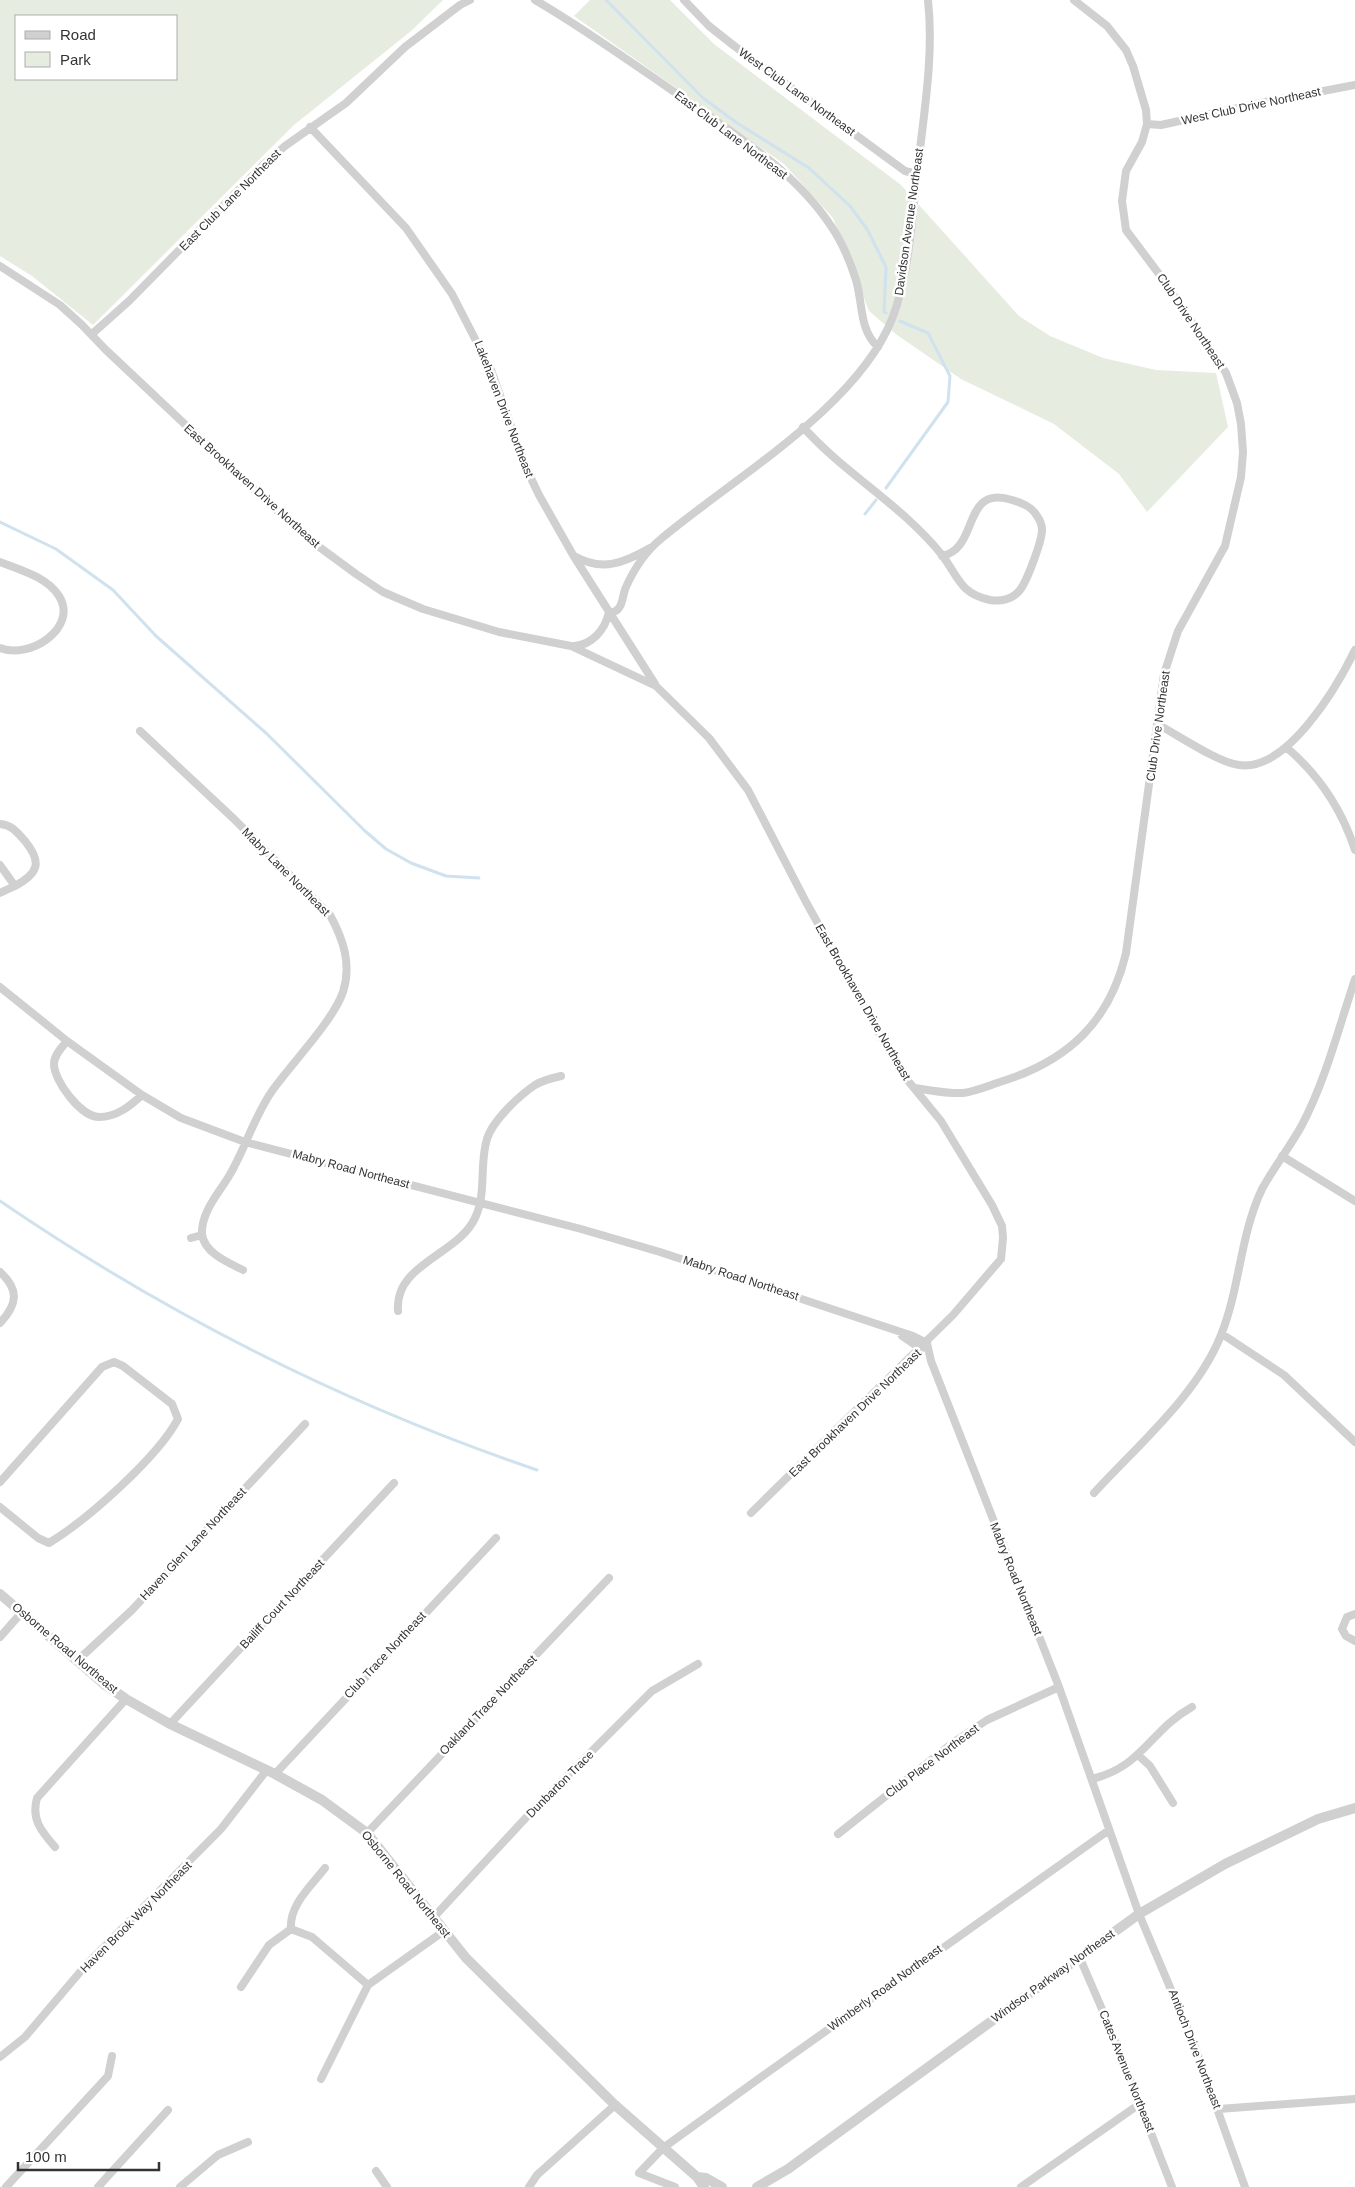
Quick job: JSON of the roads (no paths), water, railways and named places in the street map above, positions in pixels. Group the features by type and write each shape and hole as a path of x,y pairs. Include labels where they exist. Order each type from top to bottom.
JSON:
{"street":[{"name":"East Club Lane Northeast","path":"92,334 128,301 262,166 310,127 346,103 405,47 460,5 470,0"},
{"name":"East Club Lane Northeast","path":"535,0 607,45 727,129 780,170 818,209 839,240 856,280 866,332 878,346"},
{"name":"West Club Lane Northeast","path":"684,0 709,26 733,46 905,171 917,174"},
{"name":"Club Drive Northeast","path":"914,1088 964,1093 1027,1073 1068,1049 1086,1032 1102,1012 1116,985 1126,953 1164,674 1178,631 1225,546 1241,477 1243,452 1237,403 1226,373 1165,282 1126,230 1122,201 1126,171 1142,142 1147,124 1144,101 1133,66 1126,50 1107,26 1074,0"},
{"name":"Davidson Avenue Northeast","path":"573,555 594,565 607,566 628,560 652,547 803,427 851,384 878,346 892,320 900,289 917,174 928,73 929,1"},
{"name":"West Club Drive Northeast","path":"1147,124 1160,125 1355,85"},
{"name":"Lakehaven Drive Northeast","path":"310,127 406,228 452,294 491,370 527,470 573,555 656,686"},
{"name":"East Brookhaven Drive Northeast","path":"0,266 60,305 307,538 384,592 444,616 499,632 571,646 656,686 709,738 748,790 806,902 890,1053 914,1088 941,1121 992,1205 1002,1226 1004,1238 1001,1259 927,1343 752,1513"},
{"path":"803,427 823,449 889,502 942,556 957,581 975,596 992,600 1007,600 1020,590 1040,542 1041,522 1030,508 1021,502 1002,496 989,498 975,511 965,538 957,550 942,556"},
{"name":"Davidson Avenue Northeast","path":"620,628 620,607 630,578 652,547"},
{"path":"0,562 34,576 48,585 58,595 63,608 63,615 58,628 39,645 18,652 1,650"},
{"path":"571,646 581,646 593,639 606,621 609,612 614,612 620,607"},
{"path":"1158,724 1225,761 1238,765 1260,763 1286,747 1323,704 1355,650"},
{"name":"Mabry Lane Northeast","path":"140,731 313,897 330,916 340,934 348,963 343,992 327,1019 271,1092 245,1142 240,1158 207,1210 202,1235"},
{"path":"1286,747 1310,770 1330,796 1355,850"},
{"path":"0,824 16,829 35,853 37,862 33,873 15,886 0,892"},
{"path":"0,865 15,886"},
{"path":"1094,1493 1191,1388 1209,1362 1222,1334 1248,1223 1263,1189 1301,1126 1316,1094 1355,979"},
{"name":"Mabry Road Northeast","path":"0,987 67,1041 142,1095 181,1118 245,1142 660,1252 886,1327 927,1343 930,1361 1060,1686 1139,1914"},
{"path":"67,1041 58,1052 54,1063 62,1086 80,1109 90,1116 99,1117 116,1114 142,1095"},
{"path":"398,1311 397,1300 405,1282 431,1258 461,1237 475,1218 480,1203 487,1138 495,1123 536,1085 560,1076"},
{"path":"1282,1156 1355,1201"},
{"path":"191,1238 202,1235 216,1254 244,1270"},
{"path":"0,1272 10,1281 14,1291 9,1314 0,1323"},
{"path":"886,1327 908,1339 921,1349"},
{"path":"1222,1334 1284,1375 1355,1442"},
{"path":"0,1482 102,1367 114,1362 123,1366 172,1404 176,1413 178,1420 168,1436 102,1504 49,1543 38,1538 0,1507"},
{"name":"Haven Glen Lane Northeast","path":"78,1660 132,1610 305,1424"},
{"name":"Bailiff Court Northeast","path":"170,1724 394,1483"},
{"name":"Club Trace Northeast","path":"270,1773 496,1538"},
{"name":"Oakland Trace Northeast","path":"367,1833 609,1578"},
{"name":"Osborne Road Northeast","path":"0,1594 104,1684 126,1699 170,1724 322,1800 367,1833 466,1958 615,2105 697,2178 704,2187"},
{"path":"0,1637 22,1612"},
{"path":"1355,1614 1347,1617 1342,1629 1346,1636 1355,1641"},
{"name":"Dunbarton Trace","path":"433,1918 534,1809 652,1691 698,1664"},
{"name":"Club Place Northeast","path":"838,1834 987,1720 1060,1686"},
{"path":"54,1847 39,1828 35,1818 34,1808 37,1798 126,1699"},
{"path":"1092,1778 1116,1771 1138,1755 1166,1724 1192,1707"},
{"path":"1138,1755 1150,1766 1173,1802"},
{"name":"Haven Brook Way Northeast","path":"0,2057 25,2037 86,1965 221,1829 270,1773"},
{"name":"Windsor Parkway Northeast","path":"758,2187 770,2183 1139,1914 1225,1864 1318,1819 1355,1808"},
{"name":"Wimberly Road Northeast","path":"675,2187 639,2173 663,2148 1109,1830"},
{"path":"291,1929 290,1917 295,1908 325,1868"},
{"name":"Antioch Drive Northeast","path":"1139,1914 1219,2109 1245,2187"},
{"path":"291,1929 312,1937 368,1984"},
{"path":"241,1986 269,1945 291,1929"},
{"path":"320,2079 368,1984 444,1931"},
{"name":"Cates Avenue Northeast","path":"1079,1956 1141,2103 1172,2187"},
{"path":"6,2187 108,2076 112,2056"},
{"path":"1219,2109 1355,2099"},
{"path":"1021,2187 1141,2103"},
{"path":"529,2187 537,2175 615,2105"},
{"path":"98,2187 168,2110"},
{"path":"180,2187 218,2155 248,2142"},
{"path":"376,2171 387,2187"},
{"name":"Osborne Road Northeast","path":"697,2178 706,2178 722,2187"}],"waterway":[{"path":"606,0 703,98 737,123 809,168 850,206 867,229 886,267 884,312 886,313"},
{"path":"886,488 948,402 950,376 928,333 900,321"},
{"path":"865,514 876,500"},
{"path":"0,522 56,549 113,590 156,636 266,733 365,831 386,849 411,863 446,876 479,878"},
{"path":"0,1201 63,1243 128,1282 260,1354 396,1417 537,1470"}]}
